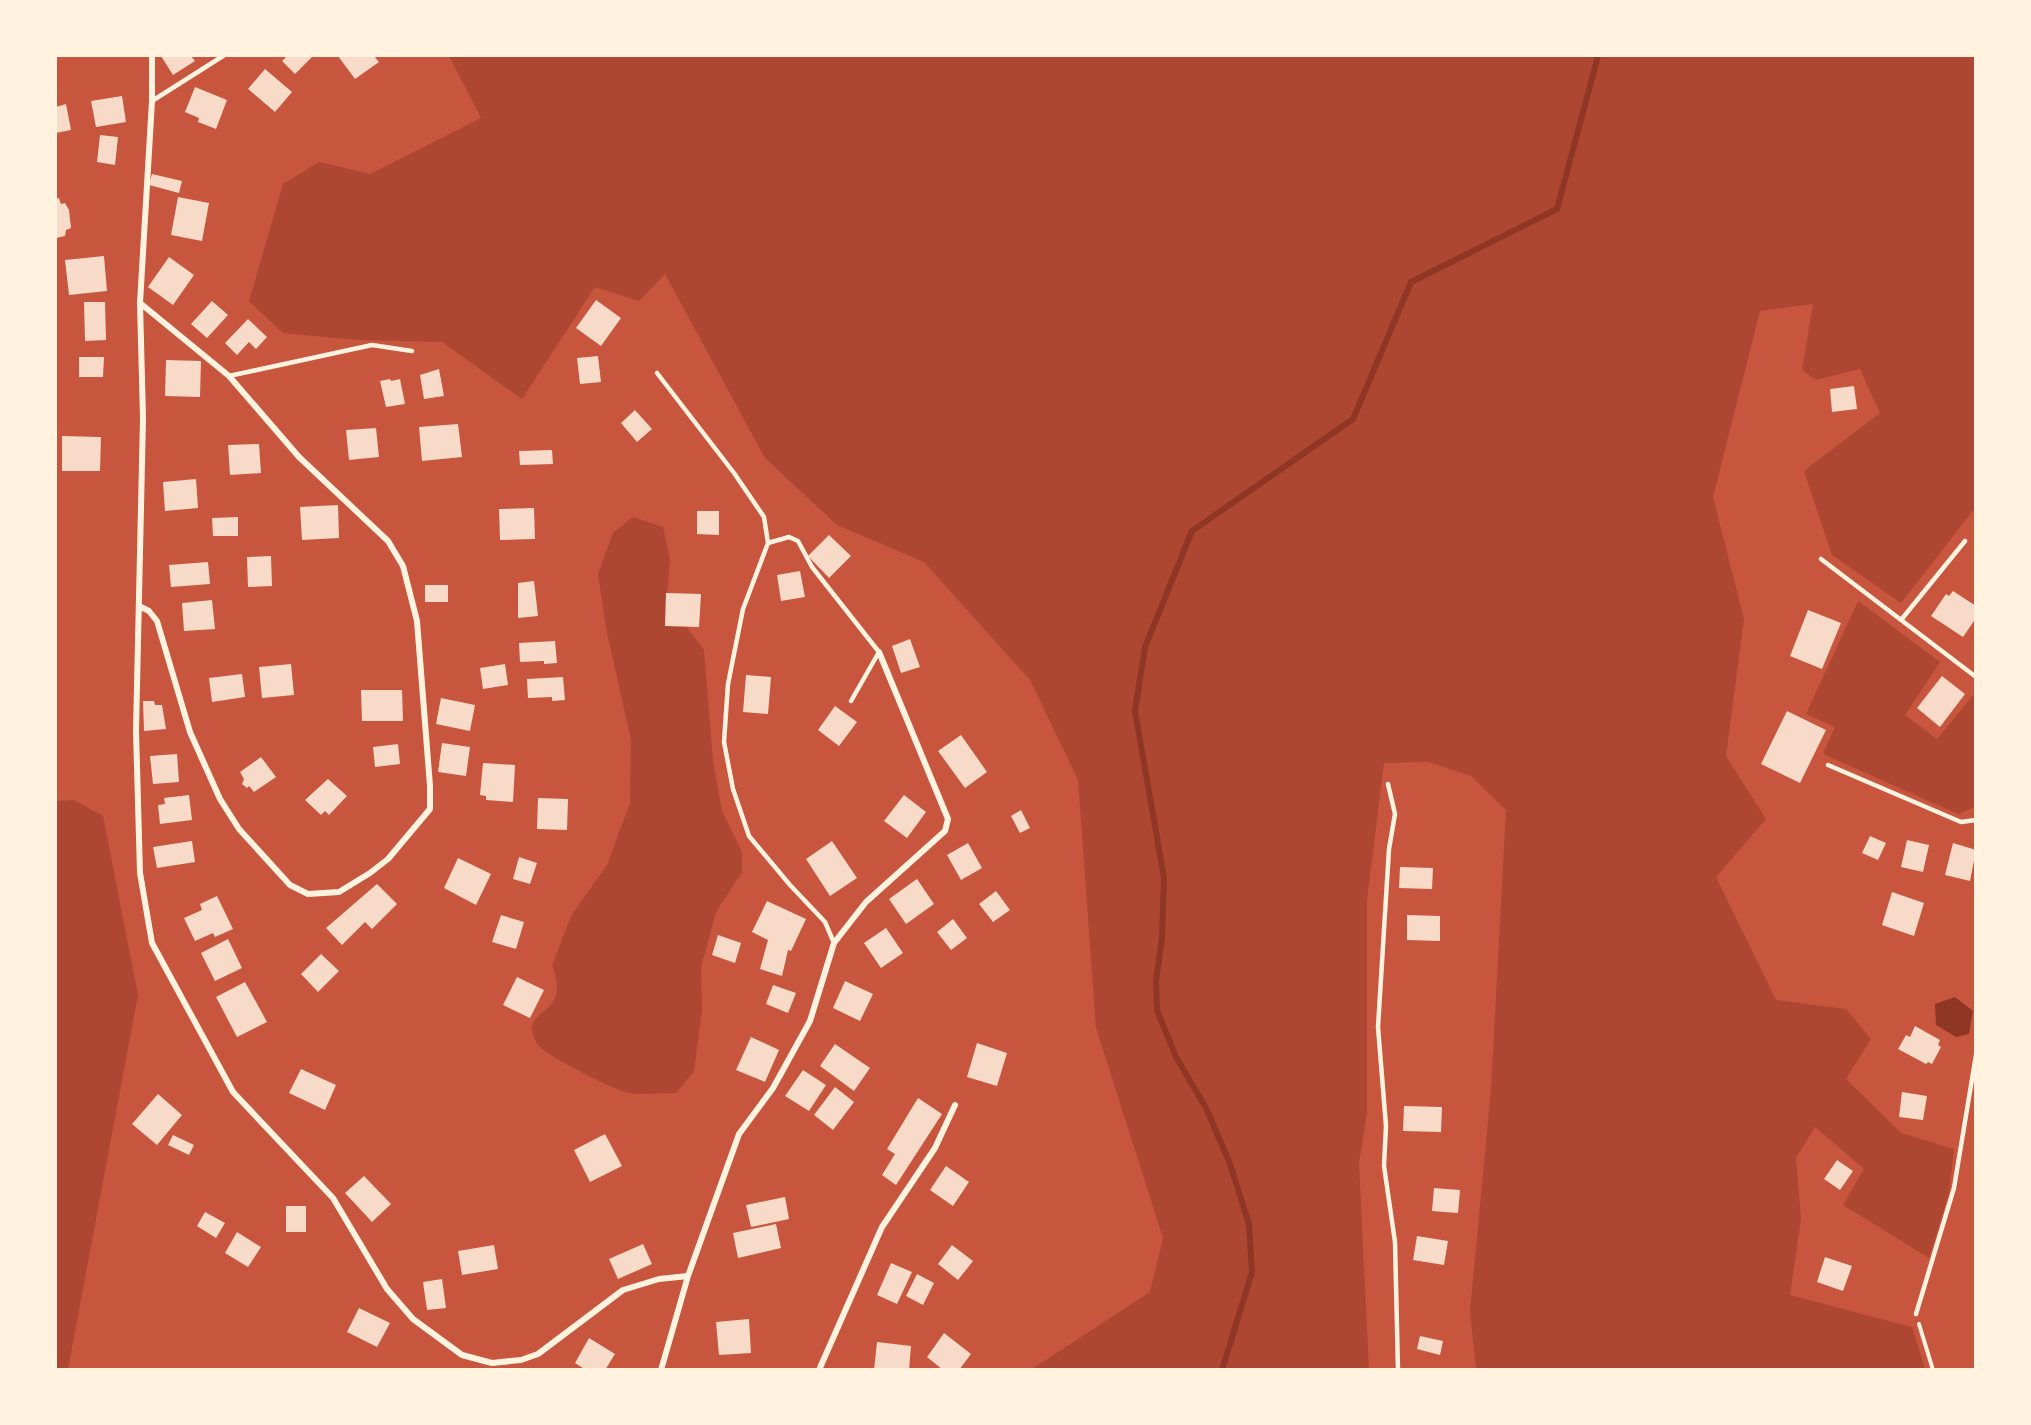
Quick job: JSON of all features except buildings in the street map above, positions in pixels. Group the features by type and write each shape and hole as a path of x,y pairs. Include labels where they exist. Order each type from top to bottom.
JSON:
{"street":[{"path":"152,56 152,100 140,303 143,418 136,732 140,873 152,943 233,1092 333,1198 387,1289 413,1319 462,1355 492,1363 521,1360 538,1354 623,1290 659,1279 688,1276"},
{"path":"139,606 149,611 157,621 190,732 220,800 239,829 290,885 308,894 339,892 388,859 414,831 429,809 430,786 417,621 403,566 388,541 299,457 229,376 140,303"},
{"path":"661,1370 688,1276 739,1134 773,1088 810,1021 834,943 866,902 945,831 948,825 948,819 879,652"},
{"path":"819,1370 882,1227 935,1148 955,1105"}],"lane":[{"path":"152,100 223,56"},
{"path":"229,376 372,345 412,351"},
{"path":"657,373 734,473 764,517 768,543 743,609 728,684 724,742 733,789 749,836 825,922 834,943"},
{"path":"768,543 789,537 798,541 812,567 879,652 851,701"},
{"path":"1901,620 1965,541"},
{"path":"1821,559 1976,677"},
{"path":"1828,765 1961,822 1976,820"},
{"path":"1388,784 1395,814 1389,849 1378,1027 1386,1126 1384,1166 1395,1242 1398,1370"},
{"path":"1916,1314 1954,1188 1976,1055"}],"path":[{"path":"1916,1314 1933,1370"}],"shaded area":[{"path":"449,56 1975,56 1975,508 1901,603 1832,555 1804,471 1880,413 1860,369 1816,380 1802,370 1813,304 1760,311 1713,497 1744,619 1726,756 1766,819 1716,877 1776,1000 1846,1009 1871,1039 1846,1079 1901,1133 1954,1149 1949,1193 1929,1258 1843,1205 1864,1169 1815,1127 1796,1158 1801,1219 1790,1295 1912,1327 1925,1369 1476,1369 1470,1311 1491,1090 1506,810 1471,776 1429,762 1384,763 1367,900 1367,1113 1359,1163 1369,1369 1032,1369 1150,1292 1163,1238 1096,1028 1078,780 1030,680 924,562 837,525 765,458 665,274 639,301 595,287 522,399 442,342 357,340 283,333 249,301 283,184 319,162 370,174 481,118"},
{"path":"633,517 663,527 670,559 667,595 680,618 704,650 713,761 722,811 742,852 742,872 716,912 701,967 702,1010 694,1071 676,1093 647,1094 622,1091 568,1065 545,1051 537,1043 532,1029 534,1022 554,1000 556,980 552,965 571,916 607,865 630,803 631,740 606,628 598,574 613,533"},
{"path":"1858,601 1940,662 1905,715 1937,739 1975,693 1975,807 1958,814 1823,754 1835,727 1806,714"},
{"path":"74,800 103,816 138,995 68,1369 56,1370 56,801"},
{"path":"1955,997 1973,1011 1969,1034 1956,1037 1936,1025 1935,1004"}],"waterway":[{"path":"1222,1370 1252,1272 1249,1224 1230,1164 1206,1108 1176,1057 1157,1010 1156,981 1162,938 1164,878 1135,711 1145,647 1192,531 1353,419 1411,282 1557,209 1598,56"}]}
